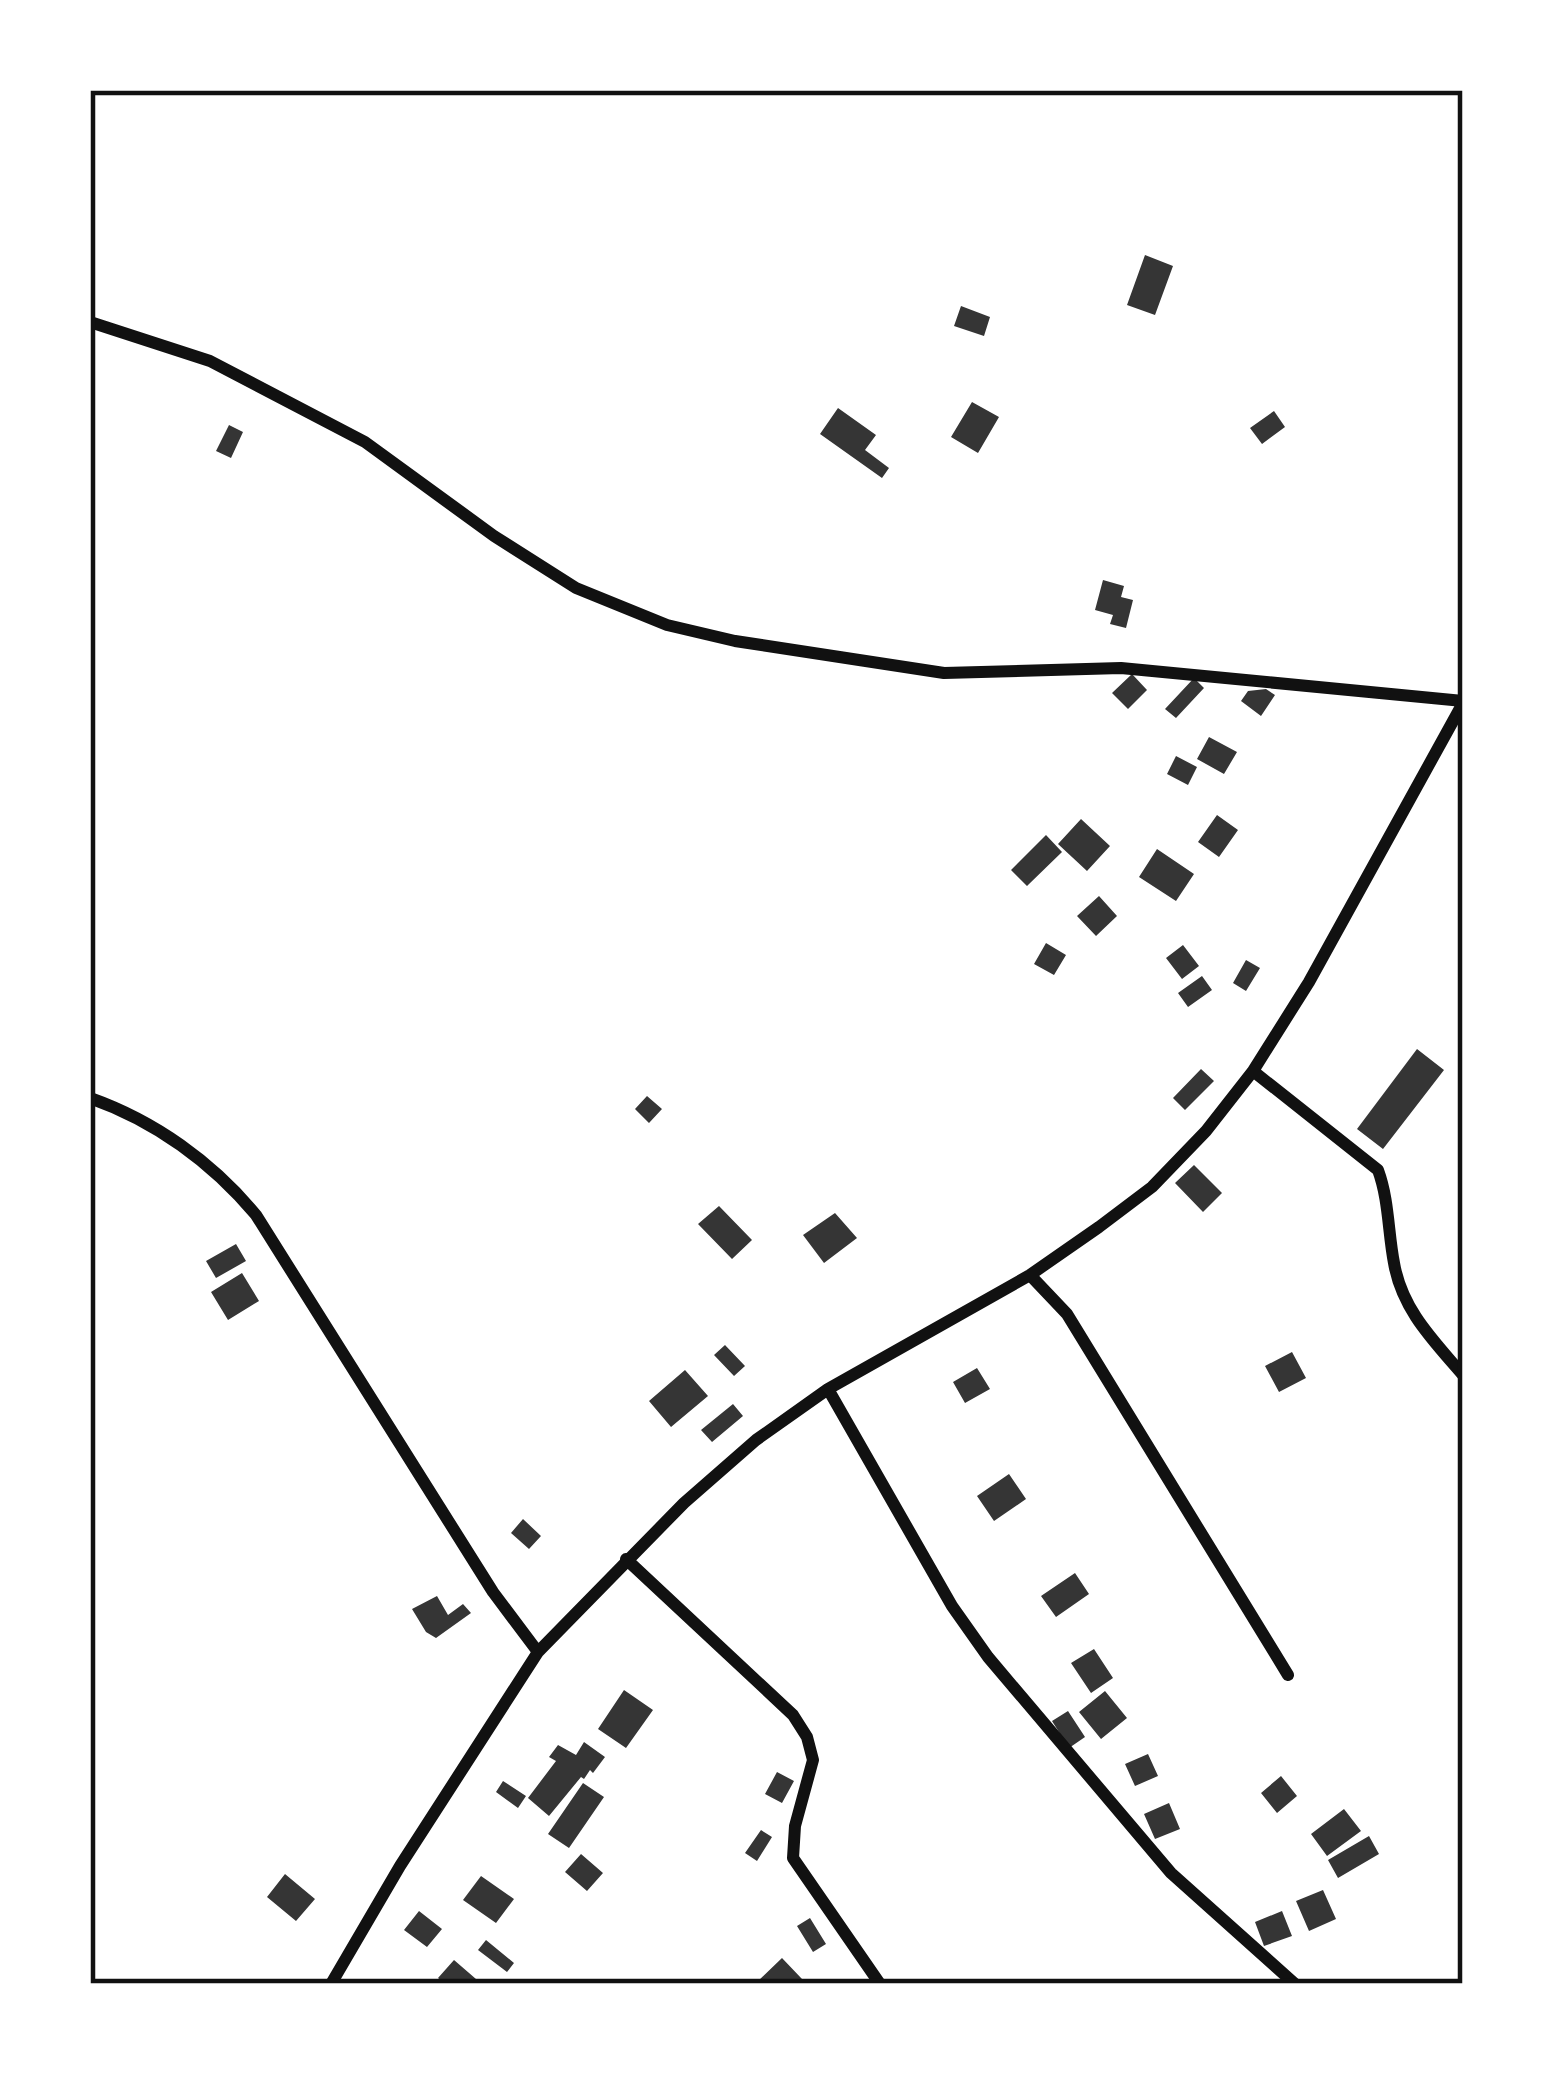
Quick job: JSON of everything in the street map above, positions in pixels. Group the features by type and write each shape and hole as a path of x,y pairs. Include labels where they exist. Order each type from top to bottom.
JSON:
{"street":[{"path":"90,322 210,361 345,432 576,588 667,625 734,641 944,673 1120,668 1463,702 1309,982 1253,1071 1206,1131 1151,1186 1030,1275 828,1389 756,1440 626,1559 538,1652 400,1866 331,1984"},
{"path":"1253,1071 1378,1170 1394,1268 1407,1304 1463,1376"},
{"path":"90,1097 193,1152 228,1181 256,1215 493,1592 538,1652"},
{"path":"1030,1275 1067,1314 1288,1675"},
{"path":"828,1389 952,1606 988,1658 1171,1874 1295,1984"},
{"path":"626,1559 793,1715 807,1737 813,1760 795,1826 793,1858 880,1984"}],"building":[{"path":"1145,255 1173,266 1155,315 1127,305"},
{"path":"961,306 990,317 984,336 954,326"},
{"path":"972,402 999,417 978,453 951,437"},
{"path":"838,408 876,435 865,450 889,468 882,478 820,434"},
{"path":"1274,411 1285,427 1262,444 1250,428"},
{"path":"229,425 243,432 231,458 216,451"},
{"path":"1103,580 1124,586 1121,597 1133,600 1126,628 1110,624 1113,615 1095,610"},
{"path":"1132,674 1147,690 1128,709 1112,693"},
{"path":"1194,678 1204,688 1176,718 1165,709"},
{"path":"1266,689 1275,695 1261,716 1241,701 1248,691"},
{"path":"1209,737 1237,752 1224,774 1197,759"},
{"path":"1176,756 1197,767 1188,785 1167,774"},
{"path":"1217,815 1238,830 1219,857 1198,842"},
{"path":"1081,819 1110,846 1087,871 1058,844"},
{"path":"1046,835 1062,852 1027,886 1011,870"},
{"path":"1157,849 1194,874 1176,901 1139,877"},
{"path":"1099,896 1117,916 1096,936 1077,916"},
{"path":"1046,943 1066,955 1054,975 1034,964"},
{"path":"1183,945 1199,966 1182,979 1166,958"},
{"path":"1246,960 1260,968 1246,991 1233,983"},
{"path":"1202,976 1212,990 1188,1007 1178,993"},
{"path":"1417,1049 1444,1070 1383,1149 1357,1129"},
{"path":"1201,1069 1214,1081 1185,1110 1173,1098"},
{"path":"647,1096 662,1109 649,1123 635,1109"},
{"path":"1194,1165 1222,1193 1203,1212 1175,1183"},
{"path":"719,1206 752,1240 732,1259 698,1224"},
{"path":"835,1213 857,1238 824,1263 803,1235"},
{"path":"236,1244 246,1261 216,1278 206,1261"},
{"path":"242,1273 259,1301 228,1320 211,1292"},
{"path":"725,1345 745,1366 734,1376 714,1355"},
{"path":"1292,1352 1306,1378 1279,1392 1265,1366"},
{"path":"977,1368 990,1389 965,1403 953,1382"},
{"path":"685,1370 708,1396 671,1427 649,1401"},
{"path":"733,1404 743,1416 712,1442 701,1430"},
{"path":"1009,1474 1026,1499 994,1521 977,1496"},
{"path":"523,1519 541,1536 529,1549 511,1533"},
{"path":"1075,1573 1089,1594 1056,1617 1041,1596"},
{"path":"437,1596 448,1615 463,1604 471,1613 436,1638 426,1632 412,1609"},
{"path":"1094,1649 1113,1678 1091,1693 1071,1663"},
{"path":"624,1690 653,1710 626,1748 598,1729"},
{"path":"1105,1691 1127,1718 1101,1739 1079,1712"},
{"path":"1068,1711 1085,1737 1069,1748 1052,1721"},
{"path":"584,1742 605,1757 593,1773 590,1770 581,1777 549,1816 528,1798 556,1761 549,1757 558,1745 576,1755"},
{"path":"1148,1754 1158,1776 1135,1786 1125,1764"},
{"path":"777,1772 794,1781 782,1803 765,1794"},
{"path":"1281,1776 1297,1796 1277,1813 1261,1793"},
{"path":"503,1781 526,1796 518,1808 496,1792"},
{"path":"583,1783 604,1797 569,1848 548,1834"},
{"path":"1169,1803 1180,1829 1155,1839 1144,1814"},
{"path":"1344,1809 1361,1831 1327,1856 1311,1834"},
{"path":"761,1830 772,1837 757,1861 745,1853"},
{"path":"1369,1836 1379,1854 1338,1878 1328,1860"},
{"path":"581,1854 603,1873 587,1891 565,1872"},
{"path":"285,1874 315,1899 296,1921 267,1897"},
{"path":"481,1876 514,1899 496,1923 463,1900"},
{"path":"1323,1890 1336,1919 1309,1931 1296,1901"},
{"path":"419,1911 442,1929 427,1947 404,1930"},
{"path":"1282,1911 1292,1936 1264,1946 1255,1922"},
{"path":"810,1918 826,1944 813,1952 797,1926"},
{"path":"486,1940 514,1963 507,1972 478,1950"},
{"path":"782,1958 802,1979 797,1984 755,1984"},
{"path":"454,1960 476,1979 472,1984 445,1984 438,1978"}]}
